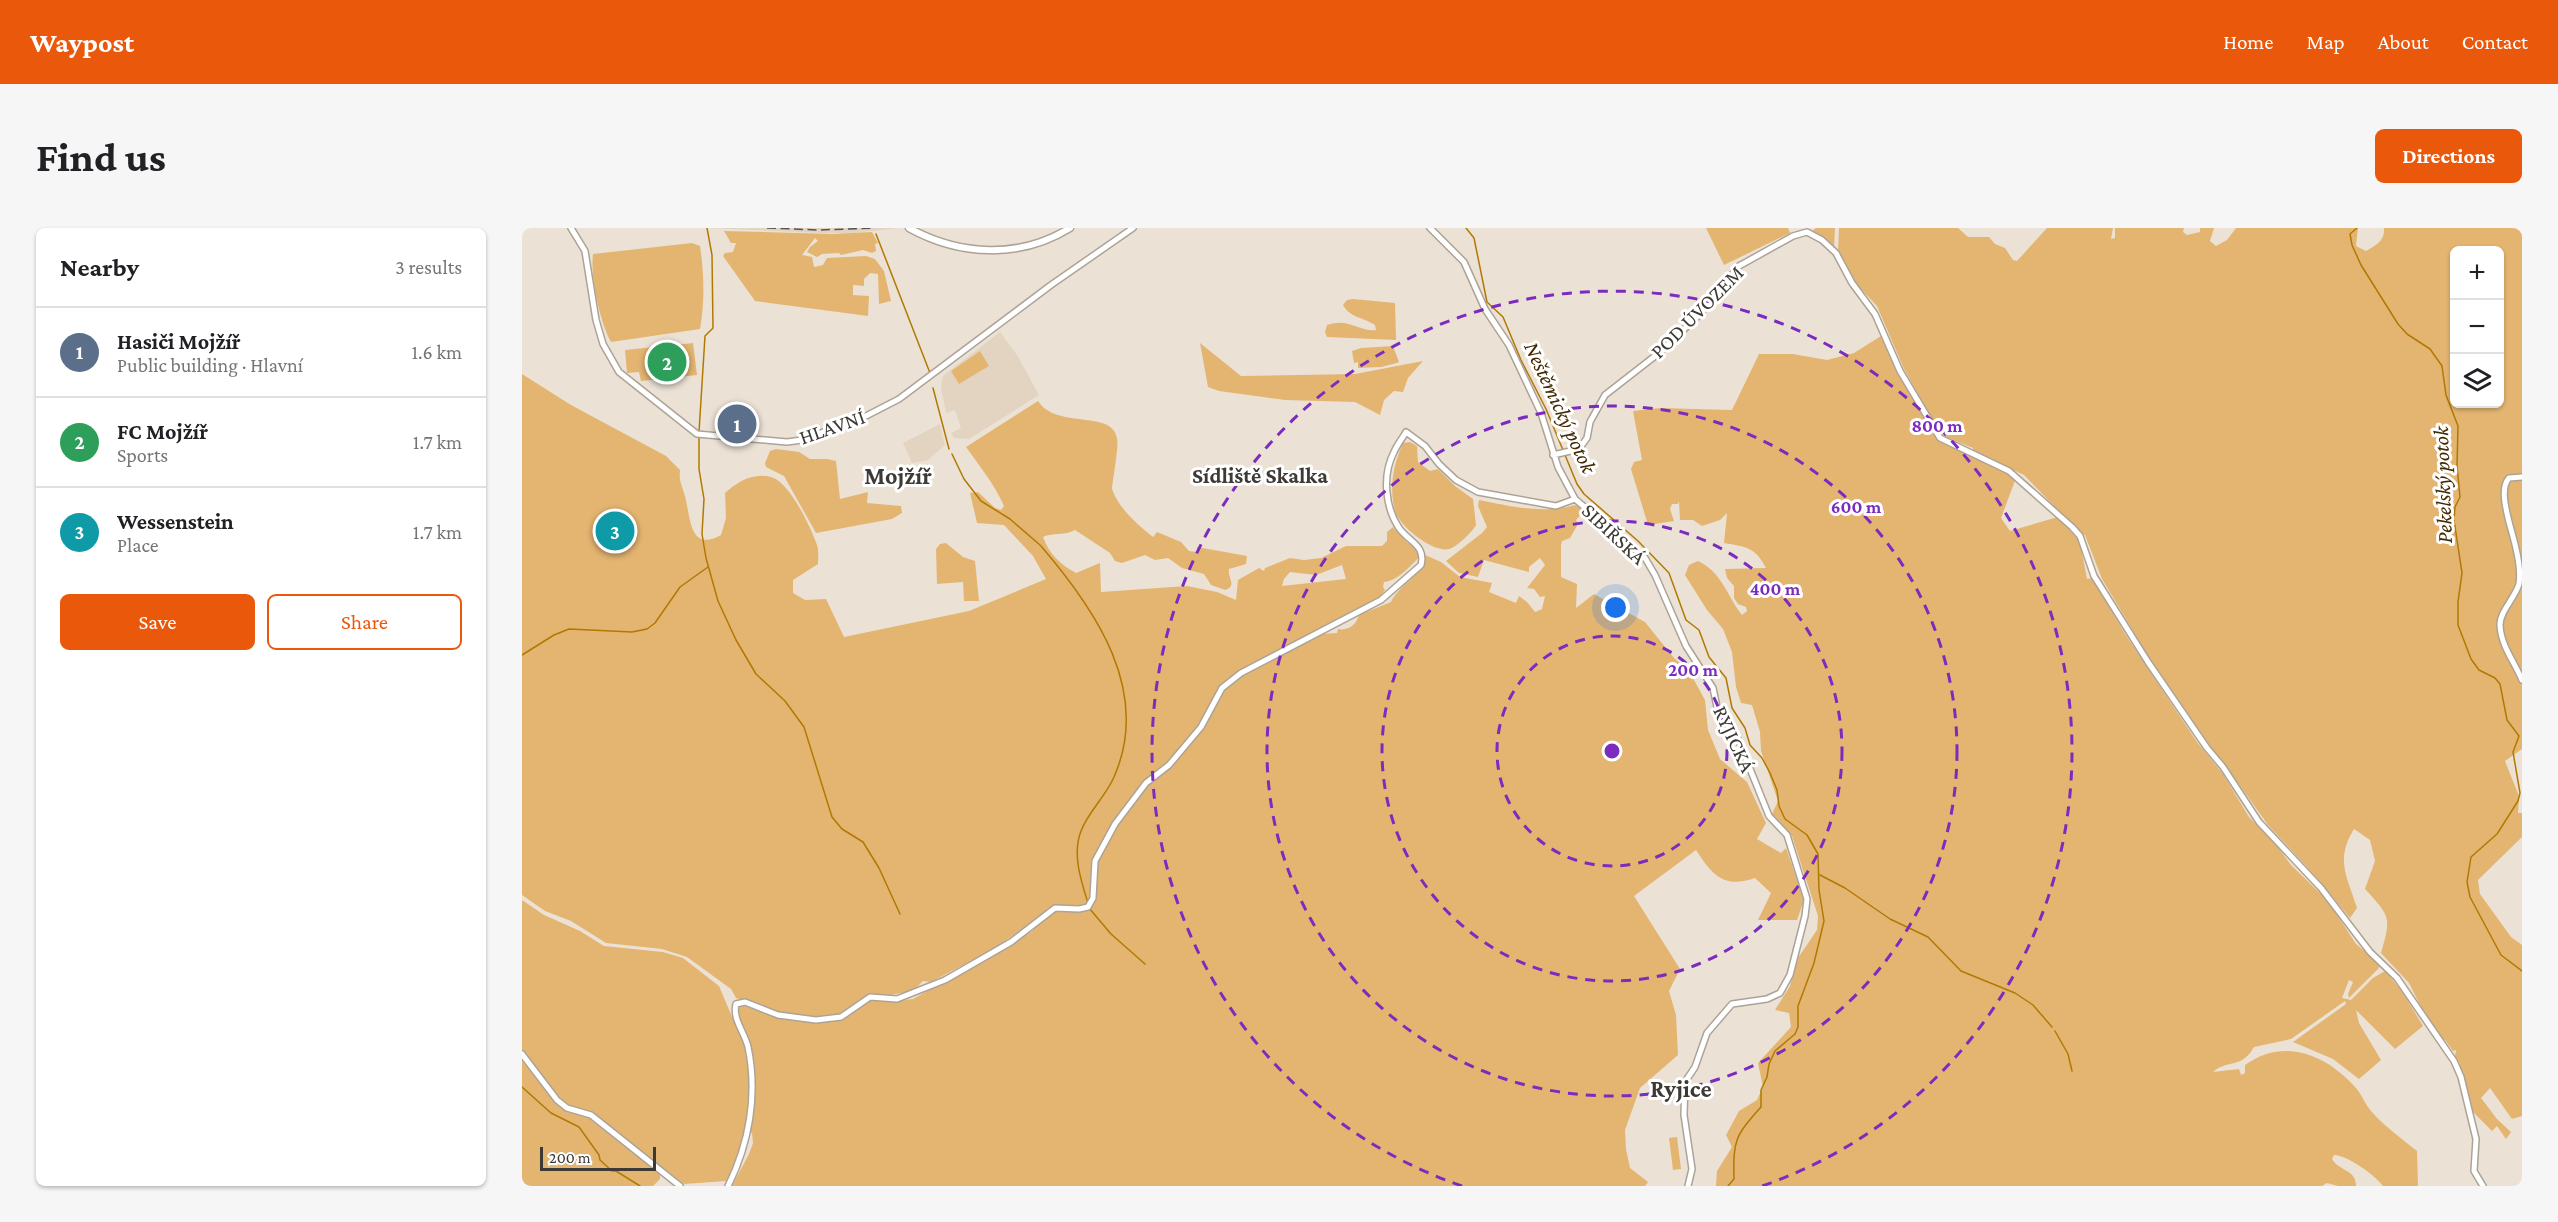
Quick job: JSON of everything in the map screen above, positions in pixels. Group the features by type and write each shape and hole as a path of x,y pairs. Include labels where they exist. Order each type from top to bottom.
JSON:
{"main road":[{"path":"909,228 934,240 965,248 994,251 1018,248 1042,241 1069,229"}],"street":[{"name":"HLAVNÍ","path":"571,228 585,251 596,320 603,344 619,372 697,434 787,442 802,440 866,417 899,399 1051,285 1130,230"},
{"name":"SIBIŘSKÁ","path":"1430,228 1432,233 1456,251 1464,262 1485,309 1509,345 1528,382 1553,454 1575,499 1645,558 1686,646 1713,688"},
{"name":"POD ÚVOZEM","path":"1553,454 1579,449 1587,438 1590,422 1605,395 1659,353 1699,315 1739,266 1793,236 1807,232 1822,240 1836,253 1852,283 1875,314 1900,371 1940,438 2009,471 2080,536 2088,565 2148,662 2207,748 2223,766 2259,822 2321,888 2370,952 2397,978 2457,1068 2476,1139 2474,1171 2483,1186"},
{"path":"728,1186 741,1160 747,1140 751,1108 751,1065 747,1045 736,1015 736,1004 745,1002 778,1015 816,1020 841,1017 870,997 897,999 945,980 1011,942 1054,908 1088,907 1093,898 1095,861 1115,824 1146,783 1169,765 1201,727 1222,688 1241,673 1381,600 1421,565 1423,556 1420,548 1399,528 1387,499 1386,482 1391,457 1406,432 1425,446 1456,480 1478,492 1557,506 1575,499"},
{"path":"2522,477 2509,478 2505,483 2504,493 2522,571 2517,590 2500,618 2504,648 2514,661 2522,680"},
{"name":"RYJICKÁ","path":"1688,1186 1692,1169 1684,1115 1685,1082 1695,1067 1707,1033 1732,1004 1767,999 1780,993 1790,975 1807,899 1787,835 1769,816 1738,739 1718,712 1713,688"},
{"path":"522,1054 557,1100 567,1108 591,1115 680,1186"}],"shaded area":[{"path":"708,228 900,228 852,233 819,233"},
{"path":"1706,228 1788,228 1790,233 1724,265"},
{"path":"1816,228 1835,228 1834,250 1811,232"},
{"path":"1839,228 1958,228 1968,237 1989,237 1995,244 2005,248 2013,260 2017,261 2047,228 2113,228 2111,239 2115,238 2115,228 2184,228 2183,232 2187,235 2200,232 2200,228 2214,228 2210,241 2216,246 2227,240 2236,228 2358,228 2356,246 2366,251 2381,239 2384,228 2522,228 2522,749 2505,761 2519,796 2518,813 2522,813 2522,837 2478,880 2480,894 2511,937 2522,945 2522,1116 2512,1119 2490,1088 2481,1098 2497,1119 2511,1132 2506,1139 2497,1126 2492,1131 2470,1109 2459,1062 2455,1057 2456,1050 2453,1051 2445,1040 2441,1039 2424,1013 2409,983 2381,953 2387,925 2386,918 2380,906 2365,889 2375,861 2370,840 2354,829 2345,850 2345,868 2357,908 2350,918 2268,825 2212,749 2152,662 2102,579 2085,535 2082,535 2024,475 1973,451 1973,448 1941,435 1904,369 1877,306 1850,277 1838,252"},
{"path":"724,231 832,234 872,232 878,243 875,244 876,251 872,253 863,250 841,255 839,253 822,254 817,257 807,252 818,241 815,238 802,255 812,257 814,267 823,265 827,258 866,256 875,259 884,271 891,301 879,304 878,274 870,273 864,279 864,286 853,285 853,295 869,296 868,316 755,301 723,256 725,253 733,252 736,243 731,243"},
{"path":"692,243 700,246 702,267 703,298 700,329 611,342 597,299 592,264 593,254"},
{"path":"1347,300 1395,303 1396,340 1327,337 1325,332 1327,325 1335,323 1376,330 1375,325 1353,315 1343,305"},
{"path":"1000,332 1017,355 1039,395 969,439 954,438 951,433 961,428 955,410 946,413 941,387 943,376"},
{"path":"1881,336 1898,372 1938,440 2016,478 2001,518 2010,531 2058,517 2080,542 2087,579 2092,578 2125,634 2197,742 2223,774 2249,817 2277,846 2291,865 2328,901 2356,944 2380,964 2379,968 2349,998 2348,994 2353,982 2349,980 2342,998 2351,1000 2373,978 2385,971 2402,991 2423,1026 2395,1049 2356,1010 2359,1023 2381,1060 2359,1079 2333,1059 2293,1042 2346,1004 2345,1001 2291,1039 2254,1047 2245,1058 2213,1072 2239,1069 2241,1075 2245,1073 2245,1065 2275,1052 2304,1053 2318,1058 2344,1076 2356,1088 2376,1116 2417,1151 2418,1186 2383,1186 2360,1166 2346,1158 2334,1155 2332,1159 2351,1173 2356,1186 2338,1186 2327,1183 2322,1186 1716,1186 1717,1171 1732,1147 1726,1135 1739,1111 1757,1100 1763,1087 1758,1063 1791,1027 1789,1013 1775,1010 1790,986 1798,958 1817,930 1818,916 1792,836 1772,814 1778,801 1761,751 1760,732 1752,705 1741,703 1736,687 1732,652 1723,629 1707,610 1685,575 1689,565 1698,561 1706,566 1719,578 1742,615 1747,611 1746,607 1738,604 1734,598 1734,586 1727,578 1725,569 1766,568 1750,549 1724,543 1727,513 1720,520 1702,526 1693,520 1680,520 1679,501 1678,504 1672,504 1670,509 1674,521 1648,525 1631,469 1634,462 1642,460 1633,411 1660,408 1732,410 1759,354 1793,354 1827,360 1854,353"},
{"path":"693,343 697,375 641,381 639,372 627,373 625,350"},
{"path":"1200,343 1241,376 1355,374 1423,361 1408,378 1403,392 1394,391 1384,400 1380,415 1355,402 1285,400 1219,391 1208,387"},
{"path":"1393,346 1399,362 1397,363 1381,367 1358,368 1358,362 1354,363 1352,351 1361,348"},
{"path":"980,351 989,366 959,384 951,371"},
{"path":"522,374 571,405 666,456 680,470 680,482 692,528 702,539 721,535 726,518 725,493 730,489 746,479 758,476 771,477 778,481 799,506 818,550 818,564 793,580 793,593 805,600 826,599 844,637 969,611 1046,579 1033,556 1004,525 977,523 970,493 978,492 995,508 1001,510 1004,506 991,482 966,447 1038,401 1047,410 1058,415 1095,421 1113,429 1117,438 1117,455 1112,489 1124,510 1153,537 1157,532 1181,542 1189,551 1197,552 1197,547 1247,556 1246,564 1229,569 1231,586 1225,590 1211,585 1204,574 1182,568 1168,558 1155,560 1145,555 1122,563 1115,561 1110,553 1075,530 1043,537 1056,558 1076,573 1100,563 1101,592 1187,586 1217,592 1236,600 1238,580 1259,568 1264,571 1265,568 1290,558 1304,560 1321,558 1346,546 1382,546 1387,541 1387,532 1393,527 1408,543 1415,545 1420,556 1399,576 1384,582 1385,590 1379,598 1239,671 1221,686 1199,725 1167,764 1144,782 1113,823 1093,860 1091,897 1086,905 1054,906 995,948 931,982 923,981 913,991 890,995 869,994 839,1015 816,1018 778,1013 736,998 731,989 687,957 662,949 606,943 571,921 545,911 522,895","holes":["1342,565 1346,579 1282,586 1290,572 1316,575"]},
{"path":"940,424 945,445 928,460 912,463 903,443"},
{"path":"1410,442 1417,446 1418,462 1430,471 1438,469 1455,486 1473,499 1476,525 1464,539 1449,549 1435,547 1418,538 1403,524 1395,511 1392,494 1394,468 1403,443"},
{"path":"776,449 799,452 810,459 836,461 840,499 868,492 867,503 901,506 902,513 892,519 816,533 784,476 766,467 765,463 770,451"},
{"path":"1479,500 1539,509 1576,505 1584,511 1576,520 1578,524 1570,538 1562,541 1561,545 1561,577 1577,584 1576,608 1594,594 1645,622 1674,658 1689,671 1705,700 1708,730 1720,759 1747,782 1766,823 1757,839 1781,853 1786,848 1804,900 1797,920 1758,920 1771,893 1755,878 1735,882 1720,877 1714,873 1696,850 1634,896 1680,969 1669,991 1676,1015 1678,1055 1640,1088 1625,1130 1630,1168 1648,1182 1645,1186 732,1186 753,1143 750,1132 755,1072 753,1057 740,1020 737,1007 739,1004 774,1017 829,1022 841,1019 870,999 895,1001 913,999 1031,932 1055,910 1085,911 1095,898 1098,861 1117,825 1148,785 1170,767 1202,728 1224,689 1242,675 1320,634 1337,633 1338,629 1348,628 1354,624 1359,615 1391,602 1420,569 1425,555 1441,562 1460,577 1492,583 1489,592 1516,603 1519,596 1535,612 1542,609 1545,596 1540,597 1534,589 1527,588 1545,565 1540,558 1529,567 1529,572 1484,560 1478,577 1459,573 1446,561 1487,527 1478,506"},
{"path":"946,543 963,557 975,561 979,601 964,601 963,582 937,584 936,549 940,544"},
{"path":"522,900 544,915 580,931 604,946 663,952 683,958 719,986 744,1045 749,1075 743,1146 726,1181 684,1184 594,1114 592,1121 660,1173 660,1179 653,1186 522,1186"},
{"path":"1677,1137 1681,1169 1673,1170 1669,1138"}],"waterway":[{"path":"699,432 705,336 713,328 712,255 707,228"},
{"name":"Neštěmický potok","path":"1466,228 1474,238 1487,302 1503,317 1521,360 1546,409 1577,484 1584,494 1638,541 1669,573 1686,620 1699,630 1709,657 1726,678 1732,708 1745,728 1750,745 1762,758 1770,773 1785,819 1807,835 1818,854 1819,890 1824,921 1814,963 1798,1006 1798,1027 1795,1034 1775,1051 1769,1064 1767,1077 1761,1090 1761,1107 1737,1139 1734,1179 1728,1186"},
{"name":"Pekelský potok","path":"2357,228 2350,234 2361,265 2398,324 2407,334 2430,349 2442,366 2446,395 2458,426 2457,466 2460,497 2455,507 2454,520 2462,573 2458,625 2471,659 2479,670 2495,678 2500,684 2507,720 2519,736 2513,752 2520,793 2518,801 2497,834 2471,857 2467,882 2470,897 2501,955 2522,971"},
{"path":"876,234 930,373"},
{"path":"933,388 949,449"},
{"path":"699,438 699,469 704,499 702,534 718,601 736,640 756,674 785,701 804,727 832,817 842,829 863,842 879,868 900,914"},
{"path":"952,454 964,479 981,501 1010,519 1040,545"},
{"path":"1041,546 1081,597 1098,624 1112,653 1122,683 1126,713 1124,745 1114,777 1084,824 1078,840 1077,858 1088,903"},
{"path":"522,655 554,635 569,629 632,632 647,629 655,623 680,587 708,567"},
{"path":"1820,875 1845,888 1890,919 1928,937 1961,971 2015,993 2033,1005 2052,1027"},
{"path":"1089,908 1111,934 1145,964"},
{"path":"2055,1031 2068,1054 2072,1071"},
{"path":"522,1087 551,1113 579,1127 599,1155 600,1160 612,1171 616,1171 640,1186"}],"railway":[{"path":"767,228 819,230 875,228"}],"place":[{"name":"FC Mojžíř","path":"667,362"},
{"name":"Hasiči Mojžíř","path":"737,424"},
{"name":"Wessenstein","path":"615,531"}],"district":[{"name":"Sídliště Skalka","path":"1260,475"},
{"name":"Mojžíř","path":"898,476"},
{"name":"Ryjice","path":"1681,1089"}]}
